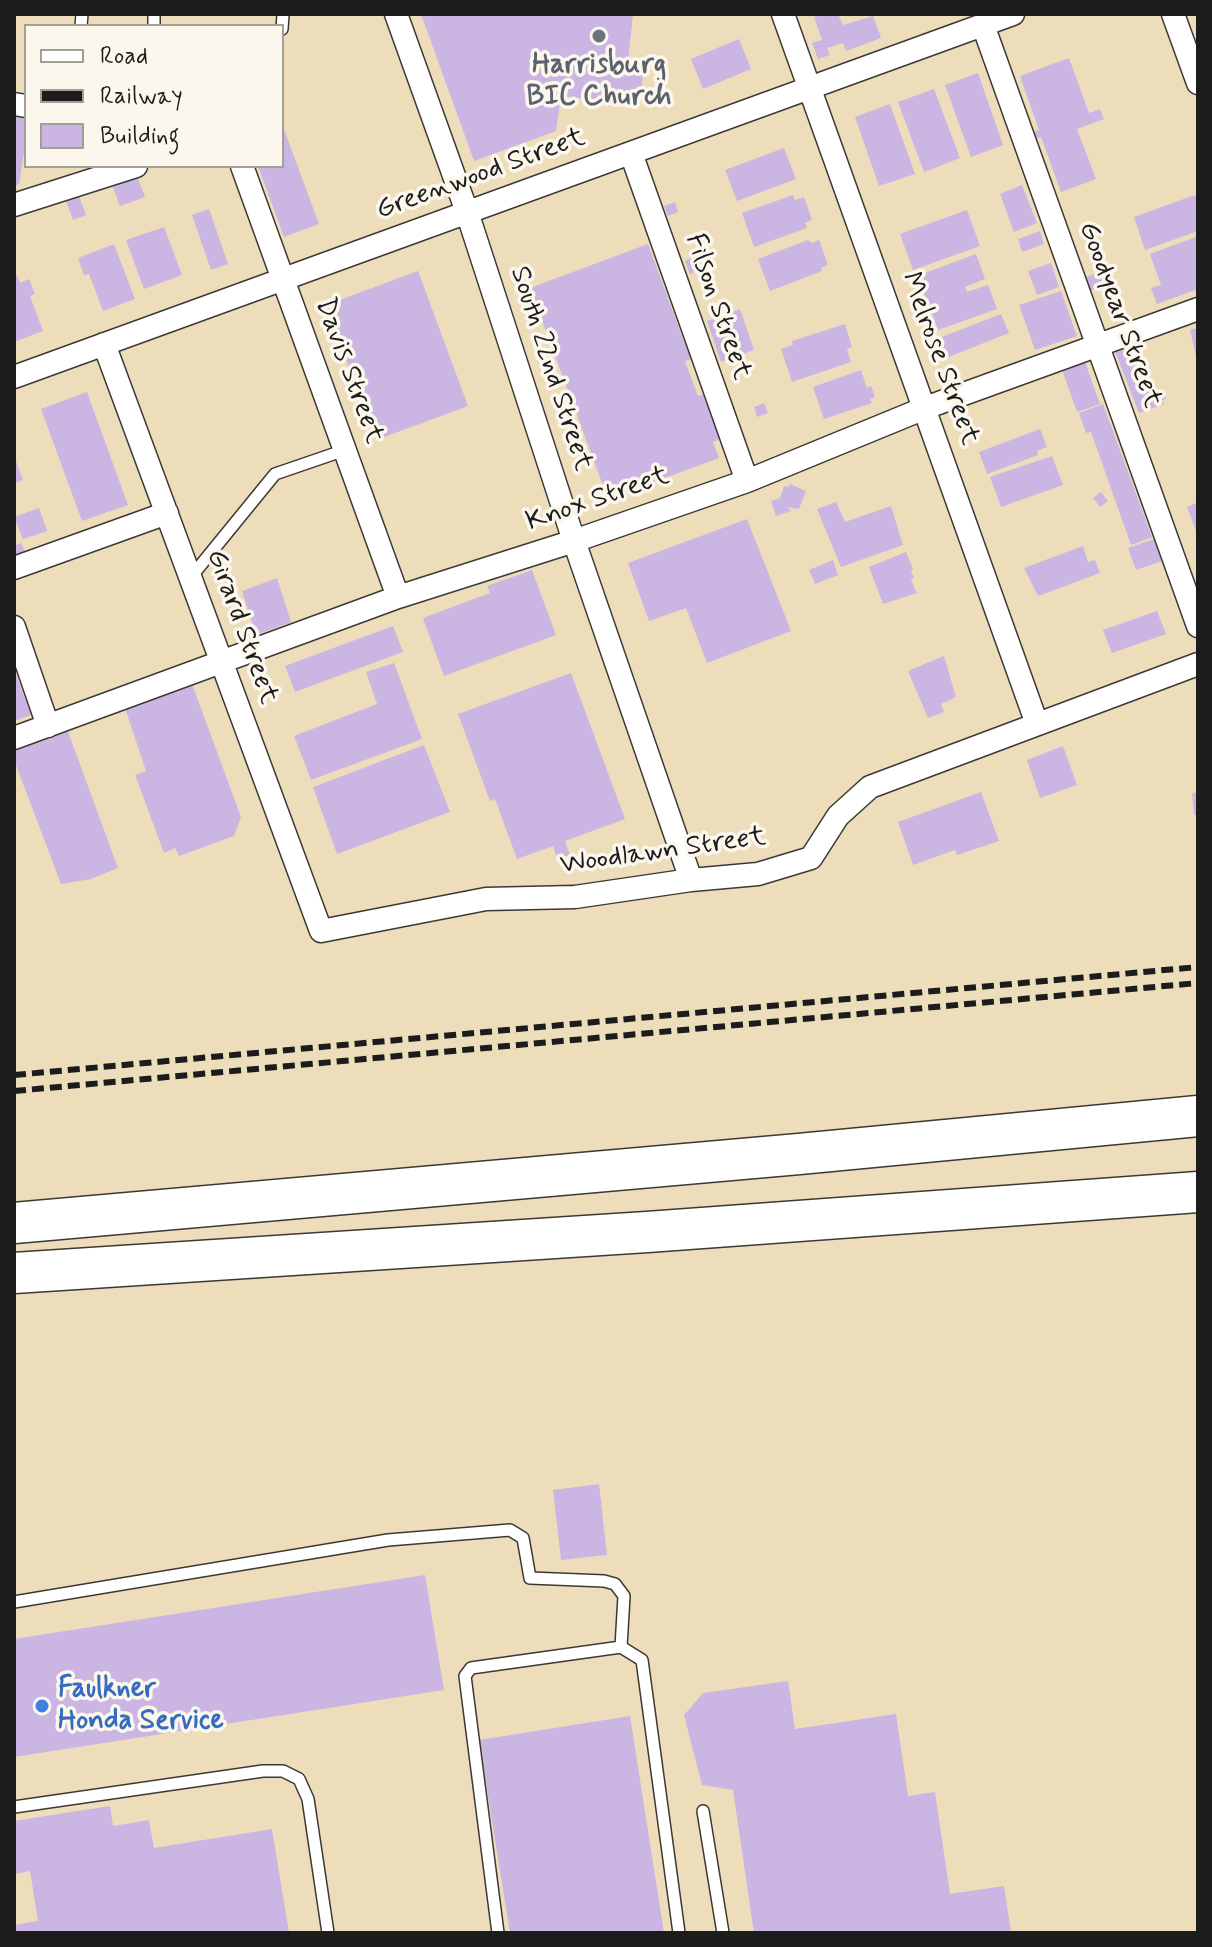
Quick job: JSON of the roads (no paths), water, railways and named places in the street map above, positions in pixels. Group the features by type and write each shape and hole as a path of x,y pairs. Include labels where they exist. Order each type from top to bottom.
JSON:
{"highway":[{"path":"14,1223 1198,1116"},
{"path":"14,1273 1198,1192"}],"street":[{"name":"South 22nd Street","path":"396,14 467,212 574,541 691,880"},
{"name":"Melrose Street","path":"783,14 1037,724"},
{"name":"Greenwood Street","path":"14,377 1013,14"},
{"path":"1173,14 1198,83"},
{"name":"Goodyear Street","path":"983,25 1198,626"},
{"name":"Filson Street","path":"631,153 747,481"},
{"path":"14,205 130,168"},
{"name":"Davis Street","path":"243,168 398,597"},
{"name":"Knox Street","path":"14,738 398,597 747,481 925,408 1198,309"},
{"name":"Girard Street","path":"104,344 321,931"},
{"path":"14,568 167,513"},
{"path":"14,627 48,726"},
{"name":"Woodlawn Street","path":"321,931 486,899 575,897 691,880 758,874 811,858 838,816 870,787 1198,664"}],"lane":[{"path":"191,577 275,474 345,450"},
{"path":"14,1602 388,1540 510,1530 523,1538 530,1578 615,1584 624,1596 621,1647"},
{"path":"498,1933 465,1676 471,1668 621,1647 642,1660 679,1933"},
{"path":"14,1807 263,1771 283,1771 299,1779 308,1799 328,1933"},
{"path":"703,1811 723,1933"}],"railway":[{"path":"14,1075 1198,967"},
{"path":"14,1091 1198,983"}],"place":[{"name":"Harrisburg BIC Church","path":"599,36"},
{"name":"Faulkner Honda Service","path":"42,1706"}]}
